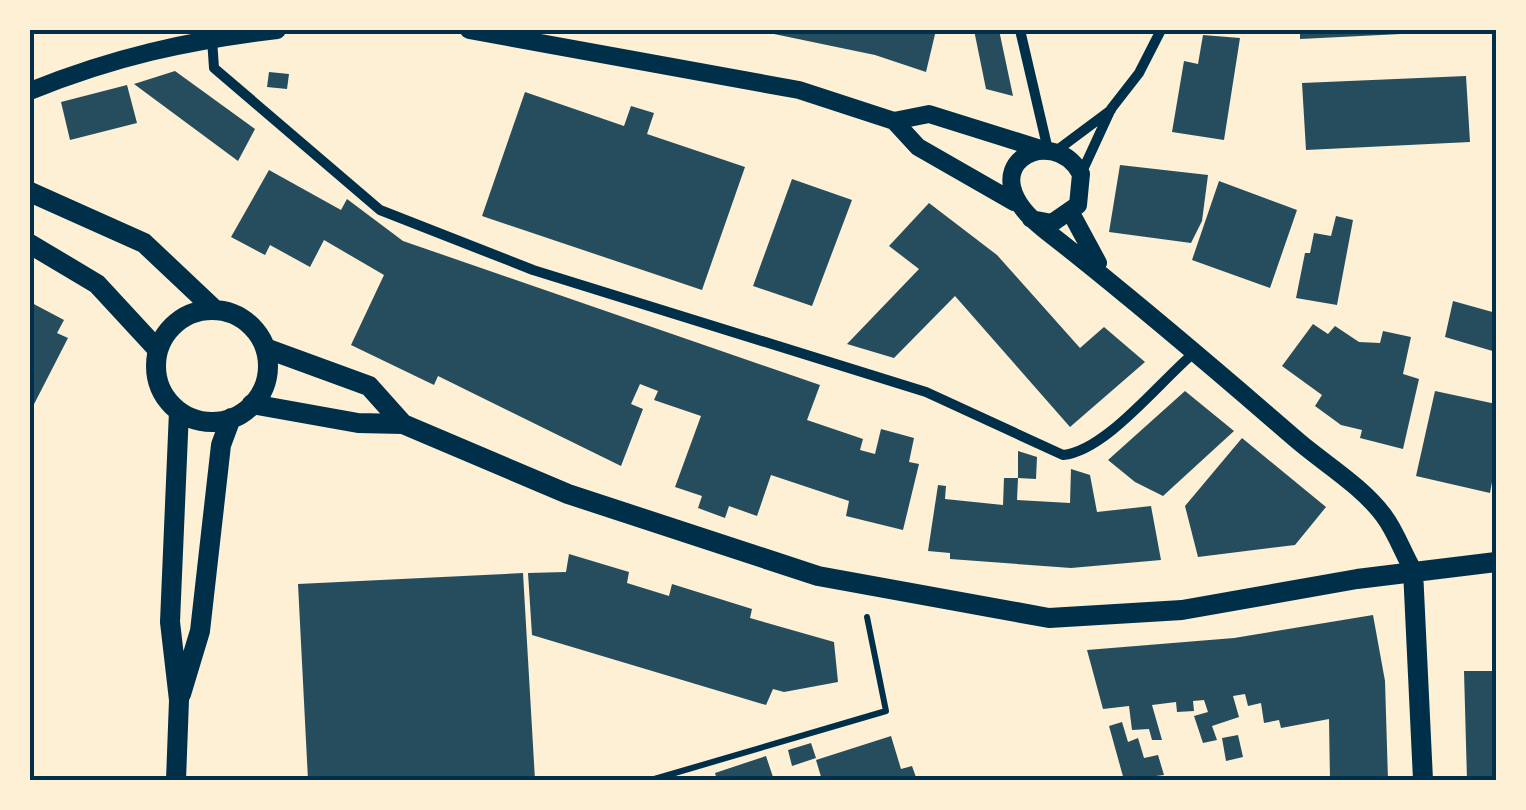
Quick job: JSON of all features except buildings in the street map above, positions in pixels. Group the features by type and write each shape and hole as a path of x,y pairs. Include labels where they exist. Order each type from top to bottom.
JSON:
{"main road":[{"path":"30,192 144,243 215,310 246,321 265,348 266,378 252,404 231,418 214,422 179,411 159,384 158,350 179,320 215,310"},
{"path":"30,244 97,284 158,350"},
{"path":"265,348 369,386 403,424"},
{"path":"252,404 358,423 403,424 568,494 861,586 1049,618 1182,610 1413,570 1496,562"},
{"path":"176,780 179,700 170,622 179,411"},
{"path":"179,700 200,631 221,444 231,418"},
{"path":"1413,570 1423,780"}],"street":[{"path":"30,91 106,60 212,38 277,30"},
{"path":"470,30 799,90 894,121 930,114 1050,150 1076,164 1081,174 1082,195 1071,213 1052,222 1031,219"},
{"path":"1020,30 1050,150"},
{"path":"1081,174 1111,109 1139,73 1161,30"},
{"path":"212,38 214,68 380,210 533,270 926,392 1063,454 1081,453 1106,435 1195,352"},
{"path":"1014,202 1010,191 1015,168 1023,159 1050,150 1111,109"},
{"path":"894,121 918,147 1014,202 1384,515 1413,570"},
{"path":"1071,213 1088,250 1114,284"}],"path":[{"path":"651,780 886,711 861,586"}]}
